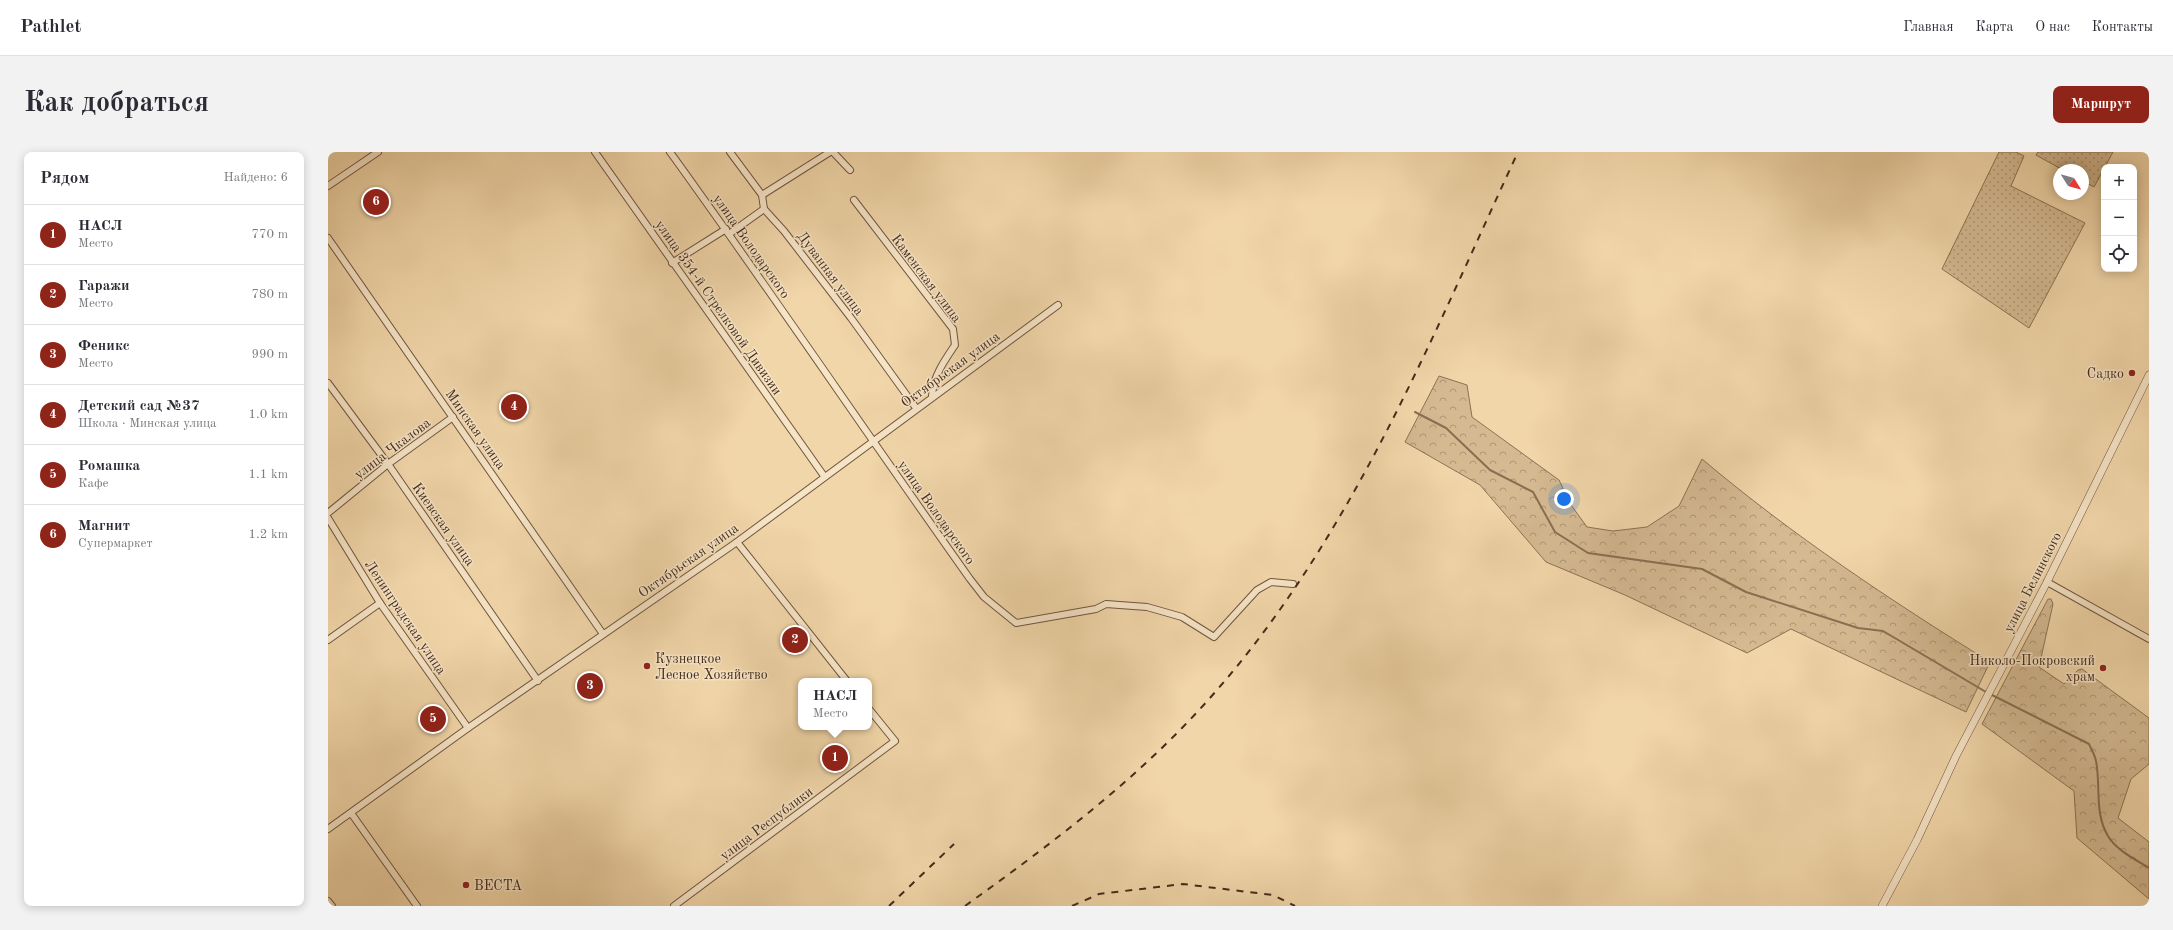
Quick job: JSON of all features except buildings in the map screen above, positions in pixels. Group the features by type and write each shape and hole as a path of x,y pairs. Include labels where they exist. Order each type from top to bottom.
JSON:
{"street":[{"path":"328,186 378,152"},
{"name":"улица 354-й Стрелковой Дивизии","path":"594,152 824,476"},
{"name":"улица Володарского","path":"670,152 727,231 872,441 984,597 1016,623 1096,609 1106,604 1147,607 1182,617 1214,637 1257,590 1271,582 1293,584"},
{"path":"672,263 764,209 762,195 730,152"},
{"path":"762,195 832,152 850,170"},
{"name":"Каменская улица","path":"854,200 953,330 955,345 942,364 932,385 932,396"},
{"name":"Дуванная улица","path":"764,209 784,231 851,318 916,408"},
{"name":"Минская улица","path":"328,238 603,634"},
{"name":"Октябрьская улица","path":"328,829 468,728 737,542 932,396 1058,305"},
{"name":"улица Белинского","path":"1882,906 1917,840 1956,756 2047,582 2149,375"},
{"name":"Киевская улица","path":"328,383 388,464 538,681"},
{"name":"улица Чкалова","path":"328,513 388,464 453,417"},
{"name":"Ленинградская улица","path":"328,518 380,603 468,728"},
{"path":"737,542 845,678"},
{"path":"2047,582 2149,638"},
{"path":"328,640 380,603"},
{"name":"улица Республики","path":"674,906 895,741 872,713"},
{"path":"351,813 417,906"},
{"path":"328,901 332,906"}],"green space":[{"path":"1999,152 2016,152 2024,156 2011,186 2085,223 2029,328 1942,269"},
{"path":"2038,152 2113,152 2106,164 2101,164 2101,174 2094,187 2089,184 2089,164 2053,164 2036,155"},
{"path":"1439,376 1467,385 1472,417 1559,480 1571,505 1587,527 1613,531 1647,527 1679,506 1702,459 1771,514 1842,566 1915,615 1990,662 1966,712 1791,629 1747,653 1625,595 1546,562 1480,485 1405,442"},
{"path":"2048,599 2051,599 2053,604 2039,667 2064,684 2078,670 2082,669 2149,718 2149,764 2131,779 2118,818 2149,842 2149,899 2077,838 2074,791 1982,724"}],"waterway":[{"path":"1415,412 1446,428 1490,470 1533,492 1555,532 1588,553 1702,569 1746,592 1858,628 1883,631 1986,692"},
{"path":"1990,694 2089,744 2096,761 2099,809 2108,836 2116,846 2149,868"}],"railway":[{"path":"965,906 1076,823 1129,779 1179,731 1236,668 1286,601 1332,530 1412,381 1518,152"},
{"path":"889,906 954,844"},
{"path":"1072,906 1099,894 1183,884 1273,895 1295,906"}],"place":[{"name":"Магнит","path":"376,202"},
{"name":"Садко","path":"2132,373"},
{"name":"Детский сад №37","path":"514,407"},
{"name":"Гаражи","path":"795,640"},
{"name":"Кузнецкое Лесное Хозяйство","path":"647,666"},
{"name":"Николо-Покровский храм","path":"2103,668"},
{"name":"Феникс","path":"590,686"},
{"name":"Ромашка","path":"433,719"},
{"name":"НАСЛ","path":"835,758"},
{"name":"ВЕСТА","path":"466,885"}]}
